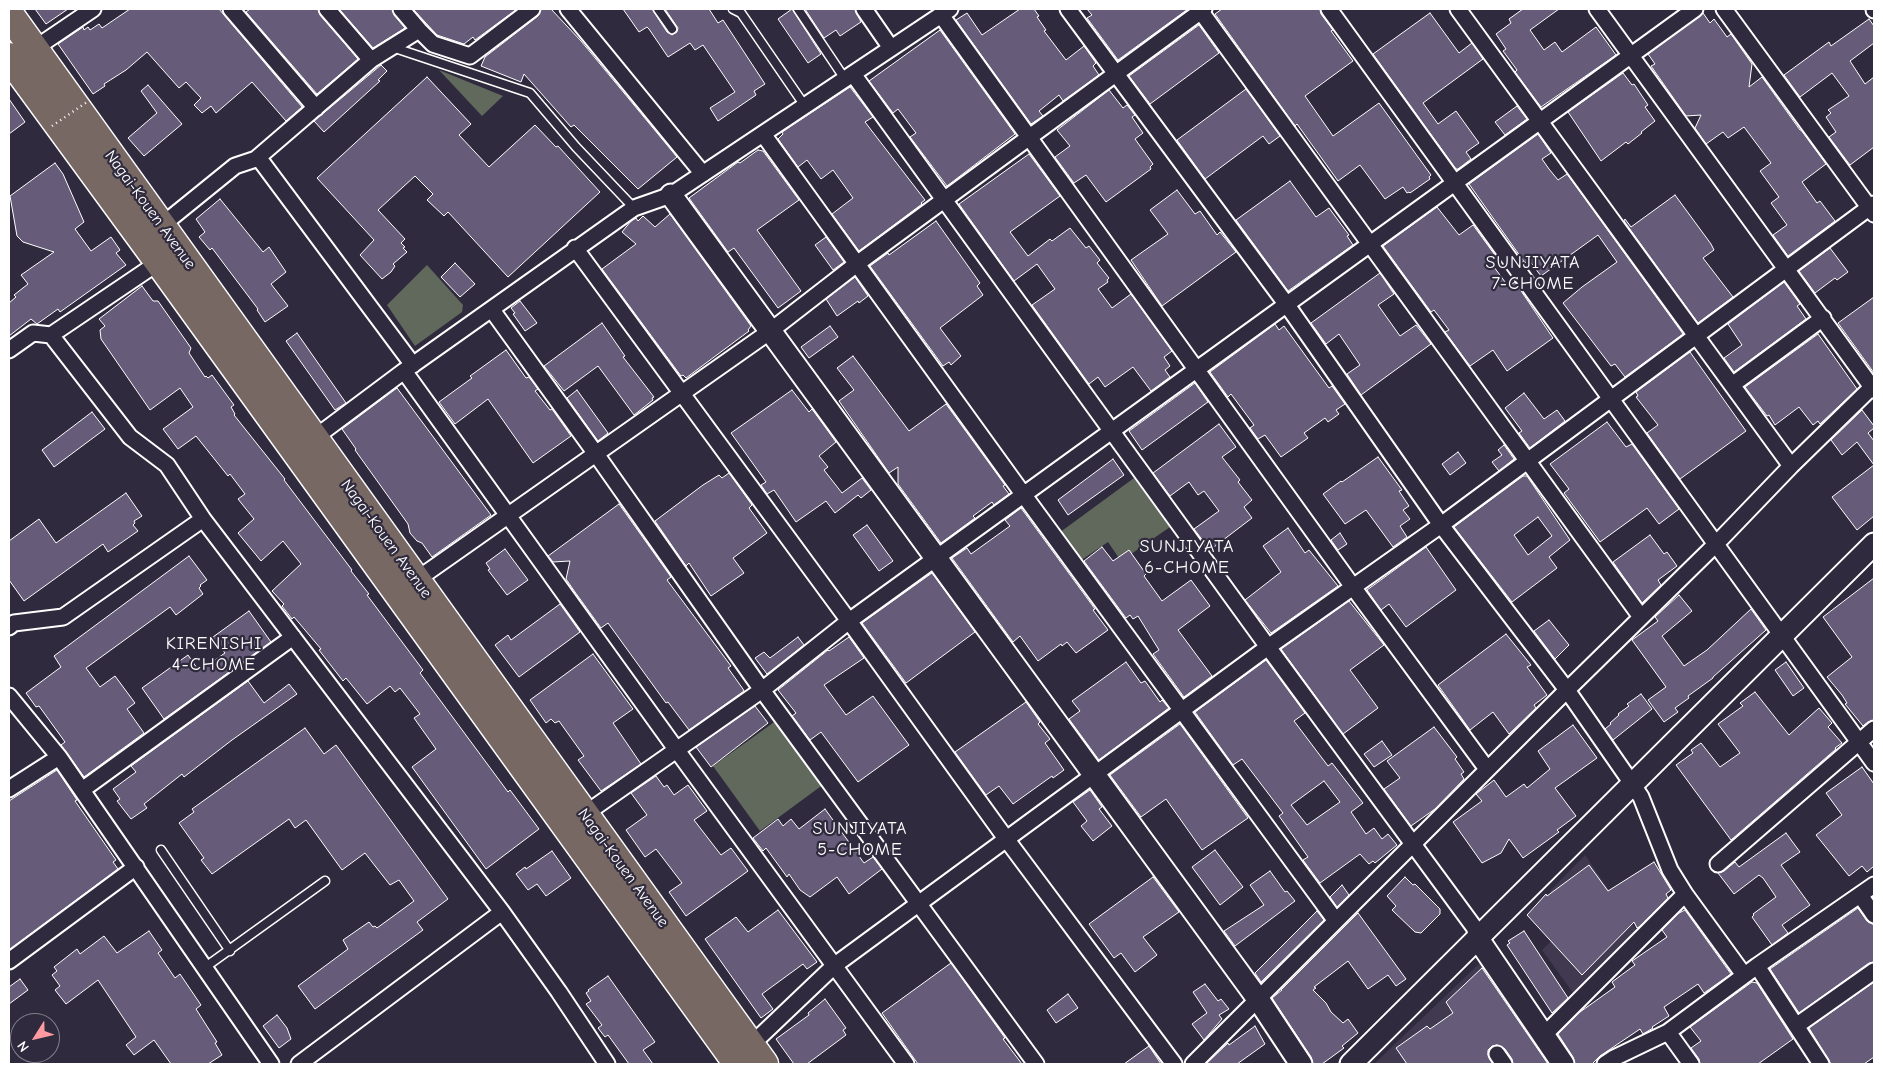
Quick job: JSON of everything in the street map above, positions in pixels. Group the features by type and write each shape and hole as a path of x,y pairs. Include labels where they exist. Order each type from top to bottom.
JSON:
{"highway":[{"name":"Nagai-Kouen Avenue","path":"9,14 17,60 159,262 407,587 585,814 742,1059"},
{"name":"Nagai-Kouen Avenue","path":"17,60 161,226 313,438 407,587 742,1059"}],"street":[{"path":"17,60 93,9"},
{"path":"231,9 316,108"},
{"path":"327,9 371,60"},
{"path":"401,9 434,44 470,56 532,9"},
{"path":"568,9 703,174"},
{"path":"864,9 891,48"},
{"path":"1068,9 1287,305 1441,525 1567,690 1640,797 1670,870 1684,894 1744,975"},
{"path":"1329,9 1874,762"},
{"path":"1458,9 1791,466"},
{"path":"1193,1064 1487,769 1716,544 1791,466 1874,388 1597,9"},
{"path":"585,814 762,690 849,621 1695,9"},
{"path":"742,1059 835,965 1268,647 1441,525 1787,268 1873,209 1724,9"},
{"path":"407,587 770,330 1201,10 1642,617"},
{"path":"313,438 575,248 634,208 672,195 946,12 1029,137 1353,587 1487,769"},
{"path":"161,226 235,166 258,157 371,60 419,30"},
{"path":"849,76 944,200 1111,432 1474,927 1478,939 1563,1064"},
{"path":"763,134 1023,494 1336,921"},
{"path":"258,157 409,368 509,516 906,1064"},
{"path":"672,195 1258,999 1301,1064"},
{"path":"575,248 1007,840 1174,1064"},
{"path":"9,350 33,333 51,335 159,262"},
{"path":"492,310 762,690 1036,1064"},
{"path":"1732,385 1823,318"},
{"path":"51,335 130,437 167,465 203,519 502,912 607,1064"},
{"path":"9,627 14,623 63,617 203,519"},
{"path":"1351,1064 1874,544"},
{"path":"82,790 293,637"},
{"path":"9,696 59,757 270,1064"},
{"path":"1718,864 1874,729"},
{"path":"9,789 59,757"},
{"path":"9,961 136,867"},
{"path":"1605,1064 1668,1032 1744,975 1874,885"},
{"path":"1544,1035 1684,894"},
{"path":"1860,895 1874,915"},
{"path":"299,1064 502,912"},
{"path":"1757,966 1821,1064"},
{"path":"1796,1026 1874,972"},
{"path":"1668,1032 1691,1064"}],"lane":[{"path":"658,9 672,29"},
{"path":"732,9 745,11 805,106"},
{"path":"798,9 849,76"},
{"path":"391,47 530,94 576,147 634,208"},
{"path":"161,850 230,951"},
{"path":"204,968 326,881"}],"path":[{"path":"52,126 87,102"}],"shaded area":[{"path":"1585,855 1637,931 1576,997 1542,950 1572,921 1550,891"},
{"path":"1483,960 1529,1024 1470,1064 1374,1064"}],"green space":[{"path":"439,70 503,96 482,116"},
{"path":"427,265 463,305 462,312 415,346 387,305"},
{"path":"1134,478 1170,527 1121,561 1108,542 1080,561 1059,533"},
{"path":"777,720 824,784 760,831 713,766"}],"building":[{"path":"35,9 68,9 46,24"},
{"path":"130,9 219,9 302,107 286,121 252,82 216,113 211,106 202,113 194,105 201,98 186,82 179,88 147,52 93,94 58,44 83,27 84,30 88,27 90,30 99,24 102,28"},
{"path":"250,9 318,9 320,15 358,59 317,94 246,12"},
{"path":"339,9 392,9 394,15 405,28 373,48"},
{"path":"413,9 517,9 475,40 473,37 464,44 437,35"},
{"path":"541,9 551,9 581,41 677,157 638,189 574,125 571,127 524,74 521,82 481,66 485,57 538,16"},
{"path":"623,9 652,9 667,32 672,35 677,32 678,28 665,9 709,9 718,23 723,20 765,84 754,91 756,95 718,121 710,108 735,92 703,45 695,50 690,43 668,57 649,29 647,27 639,32"},
{"path":"792,9 821,54 808,63 778,19"},
{"path":"805,9 855,9 861,22 840,36 836,30 824,38"},
{"path":"1020,9 1034,9 1046,30 1044,31 1066,60 1084,46 1096,63 1093,66 1099,75 1063,101 1059,95 1039,111 1043,116 1031,124 956,20 967,13 982,35"},
{"path":"1087,9 1188,9 1118,60 1087,18 1092,15"},
{"path":"1222,9 1320,9 1321,14 1333,30 1331,31 1353,61 1305,96 1333,136 1379,103 1431,175 1430,179 1410,193 1407,193 1403,187 1385,199 1360,165 1338,181 1297,124 1295,126 1215,14"},
{"path":"1523,9 1559,9 1530,30 1544,50 1555,42 1562,52 1596,27 1616,55 1541,107 1515,72 1517,70 1503,51 1506,49 1496,34 1511,23 1509,19"},
{"path":"1430,13 1459,53 1472,43 1483,59 1423,103 1438,124 1456,111 1479,143 1466,152 1471,159 1458,169 1456,169 1373,54"},
{"path":"1703,13 1710,23 1714,19 1727,37 1731,34 1752,64 1749,87 1762,77 1826,164 1802,182 1817,203 1820,201 1835,221 1788,256 1773,235 1787,225 1771,203 1779,197 1760,171 1771,163 1744,127 1728,138 1723,132 1706,144 1695,128 1701,115 1686,116 1651,66 1655,64 1648,54"},
{"path":"1869,19 1874,26 1874,43 1850,61 1865,84 1874,77 1874,147 1850,165 1829,137 1836,132 1826,117 1831,113 1828,110 1849,96 1832,73 1800,97 1784,75 1829,42 1831,46"},
{"path":"1199,25 1219,53 1150,104 1129,76"},
{"path":"940,30 1015,134 947,186 910,137 916,133 898,109 893,113 869,81"},
{"path":"381,65 387,71 378,80 380,81 324,132 314,121"},
{"path":"1623,73 1632,85 1634,84 1648,105 1645,107 1655,121 1628,144 1626,142 1601,161 1568,112"},
{"path":"427,77 471,124 459,135 489,167 535,125 556,147 558,146 600,192 508,277 448,212 444,216 427,200 433,194 415,176 378,210 405,239 401,243 407,252 393,264 395,266 391,272 382,279 360,255 374,240 317,178"},
{"path":"148,85 182,124 144,156 128,138 157,113 141,91"},
{"path":"850,87 873,117 865,122 925,200 859,251 832,214 853,198 833,170 821,179 807,160 798,167 778,139 783,134 782,132"},
{"path":"1246,89 1280,136 1269,144 1263,136 1205,179 1177,140"},
{"path":"1109,90 1123,108 1127,105 1135,115 1132,117 1143,133 1135,139 1153,164 1150,167 1151,169 1106,202 1086,175 1074,183 1055,157 1070,146 1057,130"},
{"path":"9,99 25,122 9,134"},
{"path":"1517,106 1527,119 1505,135 1495,122"},
{"path":"1538,134 1551,153 1542,159 1549,169 1558,180 1567,174 1683,334 1625,377 1615,364 1611,366 1563,303 1617,262 1598,235 1541,276 1529,260 1525,263 1469,184"},
{"path":"758,150 763,151 799,200 757,230 801,291 778,308 734,248 728,252 689,198 738,162 740,163"},
{"path":"1029,154 1060,196 1010,232 1028,256 1050,239 1052,241 1070,228 1086,248 1089,246 1100,260 1097,263 1109,278 1108,282 1098,289 1112,308 1131,294 1172,351 1164,357 1170,366 1165,370 1170,377 1151,391 1133,367 1105,387 1098,377 1089,384 1032,305 1055,289 1037,264 1014,281 959,204"},
{"path":"55,163 63,174 84,222 75,229 91,251 111,237 120,250 116,253 126,265 60,312 58,309 37,324 31,319 9,336 9,303 16,297 14,295 28,284 21,275 54,252 23,242 17,236 10,196"},
{"path":"1290,181 1316,217 1329,208 1349,235 1347,236 1353,245 1288,291 1236,220"},
{"path":"1177,190 1195,214 1200,211 1217,235 1220,232 1236,252 1162,306 1131,260 1168,234 1150,210"},
{"path":"1675,195 1711,244 1714,250 1703,258 1733,297 1698,323 1624,221 1625,219 1631,227"},
{"path":"220,199 263,252 269,247 286,272 271,284 288,306 265,322 258,309 212,248 210,250 199,237 205,232 196,219"},
{"path":"1437,207 1459,235 1473,225 1500,262 1494,267 1508,286 1515,282 1553,338 1507,371 1493,350 1470,366 1445,332 1449,330 1434,310 1431,312 1383,246"},
{"path":"670,214 751,326 749,331 686,378 683,375 681,376 602,269 636,244 622,232 631,221 636,218 638,221 643,216 655,227"},
{"path":"936,221 980,283 977,286 983,295 940,328 961,356 951,365 949,362 943,366 870,266 888,253 889,255"},
{"path":"826,237 844,262 833,270 815,245"},
{"path":"1830,248 1848,272 1837,280 1835,278 1815,293 1799,271"},
{"path":"455,263 475,284 460,297 441,277"},
{"path":"1380,273 1394,294 1378,305 1400,336 1416,325 1431,344 1361,395 1347,374 1360,365 1339,334 1326,344 1311,323"},
{"path":"855,277 868,296 837,316 826,299"},
{"path":"1784,282 1800,304 1797,306 1806,319 1734,372 1724,358 1742,345 1728,324"},
{"path":"142,286 153,301 158,301 191,348 189,353 205,377 208,378 212,375 234,405 231,407 234,415 285,479 352,570 369,594 367,595 423,670 420,673 508,792 510,790 539,829 486,869 412,767 436,749 414,718 420,714 400,688 395,692 390,686 367,704 346,678 343,681 319,650 321,649 294,617 292,619 282,606 284,604 272,591 301,564 283,541 261,561 238,533 254,519 238,499 245,494 196,436 178,449 163,429 193,407 180,388 150,410 101,339 100,330 105,326 99,319"},
{"path":"1874,297 1874,373 1838,323"},
{"path":"520,301 537,323 525,331 511,308"},
{"path":"602,323 625,356 623,357 654,397 652,398 653,400 634,415 598,366 564,391 544,366"},
{"path":"1275,324 1279,330 1284,326 1329,388 1332,386 1345,404 1336,410 1339,414 1328,422 1325,418 1304,433 1308,438 1281,457 1265,435 1258,439 1250,428 1254,425 1231,394 1228,397 1210,372"},
{"path":"830,326 838,337 809,358 801,347"},
{"path":"297,333 346,403 335,410 286,341"},
{"path":"1818,334 1857,389 1820,424 1818,421 1813,425 1799,407 1775,425 1745,387"},
{"path":"506,350 526,378 529,377 538,389 535,391 550,410 552,409 571,436 533,463 488,399 455,424 439,402 472,378 470,376"},
{"path":"1690,352 1746,431 1680,479 1647,433 1658,425 1636,397 1638,396 1636,392"},
{"path":"853,356 909,431 946,404 1005,485 1003,486 1009,494 994,505 992,502 973,516 975,518 941,543 898,484 898,467 889,473 839,401 854,390 837,368"},
{"path":"1195,383 1208,402 1142,450 1129,431"},
{"path":"397,388 491,515 432,557 422,543 417,541 410,533 408,524 342,429"},
{"path":"577,390 608,433 598,441 567,398"},
{"path":"792,390 809,412 812,409 836,442 819,456 828,467 824,470 842,493 862,478 871,490 861,498 858,495 835,513 826,501 796,522 774,490 767,494 761,485 766,482 731,433"},
{"path":"1524,393 1544,419 1557,410 1565,421 1530,448 1519,433 1522,431 1505,408"},
{"path":"1862,410 1874,426 1868,433 1874,441 1874,465 1857,442 1842,455 1831,440"},
{"path":"92,412 105,429 54,467 42,450"},
{"path":"1607,422 1626,447 1632,444 1679,509 1659,524 1647,508 1600,542 1564,493 1569,489 1550,464"},
{"path":"1219,424 1236,447 1222,457 1240,480 1238,482 1252,500 1244,507 1252,518 1210,550 1194,529 1219,511 1204,491 1198,495 1189,482 1170,496 1153,473"},
{"path":"1504,445 1514,459 1499,471 1492,462 1502,455 1498,450"},
{"path":"1458,452 1466,463 1450,475 1442,464"},
{"path":"1378,457 1402,490 1399,491 1409,506 1403,510 1410,519 1400,526 1407,537 1393,547 1366,510 1345,524 1323,494"},
{"path":"1113,459 1124,475 1068,515 1058,500"},
{"path":"1874,465 1874,516 1857,530 1832,497"},
{"path":"729,473 752,505 749,508 767,533 733,558 744,573 711,596 689,563 686,566 655,521 703,485 719,475 722,478"},
{"path":"1523,476 1527,476 1570,540 1549,557 1557,568 1512,602 1454,527","holes":["1538,517 1552,536 1528,555 1514,535"]},
{"path":"126,493 142,516 134,521 133,525 138,531 108,552 103,544 24,601 9,580 9,541 39,519 56,543"},
{"path":"619,504 671,577 667,580 731,666 728,668 744,691 689,730 668,702 666,703 608,623 601,628 575,592 566,579 570,561 553,562 548,556"},
{"path":"1021,508 1095,609 1093,610 1108,630 1076,653 1067,642 1062,646 1061,644 1038,661 1020,636 1013,642 952,558 967,548 971,554 1010,526 1005,520"},
{"path":"867,525 893,561 879,571 853,535"},
{"path":"1288,528 1305,553 1309,550 1338,586 1271,633 1245,600 1281,572 1263,546"},
{"path":"1340,533 1347,544 1338,550 1331,540"},
{"path":"1650,535 1664,554 1667,552 1677,566 1658,580 1661,585 1642,603 1613,562"},
{"path":"1102,547 1113,561 1129,550 1146,574 1144,576 1162,601 1191,580 1210,606 1178,630 1212,676 1184,697 1153,654 1159,650 1138,616 1133,619 1130,615 1126,618 1084,561"},
{"path":"1426,547 1456,590 1406,627 1389,604 1381,610 1367,590"},
{"path":"505,549 528,580 507,595 488,570 490,569 486,563"},
{"path":"189,556 207,580 199,588 203,594 176,615 170,607 86,668 100,687 115,676 135,703 127,709 144,733 84,777 61,745 65,742 39,706 36,707 26,693 61,667 54,656"},
{"path":"932,573 975,632 906,683 862,623"},
{"path":"1874,578 1874,720 1863,726 1827,677 1852,657 1823,617"},
{"path":"1679,595 1692,611 1662,636 1684,666 1707,650 1751,609 1766,630 1713,678 1688,696 1689,698 1675,708 1678,712 1664,722 1648,700 1666,687 1632,640 1658,621 1655,617"},
{"path":"1349,601 1384,645 1350,670 1378,708 1343,734 1281,649"},
{"path":"560,604 580,632 519,677 495,645 508,635 511,640"},
{"path":"249,611 271,642 164,719 142,688 188,655 199,671 225,653 213,637"},
{"path":"1549,620 1569,645 1555,659 1534,631"},
{"path":"1506,634 1531,665 1527,667 1547,695 1534,705 1536,708 1509,734 1493,712 1470,730 1438,685"},
{"path":"798,637 804,645 767,674 755,658 764,652 770,658"},
{"path":"849,637 864,658 824,685 846,715 873,696 909,745 858,782 821,732 810,740 792,716 796,713 778,690 828,650"},
{"path":"593,654 633,709 613,723 641,764 601,791 578,760 584,756 559,721 555,723 551,719 546,723 530,700"},
{"path":"1266,660 1305,713 1294,721 1328,766 1332,763 1363,803 1351,812 1366,834 1374,828 1382,839 1388,834 1397,845 1375,863 1373,861 1369,864 1360,854 1320,883 1303,860 1308,857 1279,816 1283,813 1242,759 1233,765 1195,712","holes":["1324,781 1340,802 1307,825 1291,805"]},
{"path":"1126,662 1141,683 1145,681 1160,702 1162,700 1169,708 1099,760 1069,719 1080,711 1072,701"},
{"path":"1786,662 1804,688 1793,696 1775,670"},
{"path":"248,681 264,703 289,684 297,694 184,777 182,774 144,804 147,808 131,819 117,801 120,799 113,789 136,772 131,766"},
{"path":"1755,692 1789,735 1819,708 1832,723 1828,727 1842,743 1731,840 1676,765 1693,753 1691,750 1701,743 1720,767 1740,753 1718,724 1743,706 1740,703"},
{"path":"1641,694 1652,709 1613,740 1605,729 1618,714 1629,706 1627,704"},
{"path":"1026,702 1040,722 1038,724 1050,739 1045,743 1064,770 1053,778 1052,776 1013,804 999,786 986,795 955,752"},
{"path":"755,706 768,723 711,767 696,747"},
{"path":"1180,724 1248,818 1202,850 1166,799 1141,817 1110,775"},
{"path":"1573,725 1597,758 1555,788 1576,816 1557,830 1559,832 1523,858 1509,839 1501,853 1482,863 1453,822 1482,801 1476,794 1494,780 1506,797 1524,784 1527,788 1550,769 1538,751"},
{"path":"1434,727 1457,757 1455,759 1464,772 1461,774 1464,779 1435,809 1411,826 1384,789 1400,778 1387,761"},
{"path":"305,728 324,754 336,745 448,899 417,922 423,930 315,1009 298,986 348,949 343,940 369,922 373,927 377,928 414,901 399,880 390,885 365,853 342,870 306,820 295,828 289,819 212,874 201,860 204,858 179,823 194,812 192,809"},
{"path":"1382,741 1392,755 1374,767 1364,754"},
{"path":"1862,767 1874,784 1874,866 1867,872 1862,866 1849,876 1816,835 1842,815 1826,793"},
{"path":"57,770 77,800 75,801 116,860 113,862 118,869 9,950 9,801"},
{"path":"656,776 664,787 667,785 674,795 688,785 707,811 694,820 721,855 731,848 748,871 686,916 669,892 682,883 656,849 645,857 626,830 647,815 631,793"},
{"path":"1090,790 1102,807 1099,809 1112,826 1093,841 1081,826 1087,821 1073,802"},
{"path":"825,809 864,863 873,857 882,869 849,894 837,877 810,897 800,890 789,874 787,877 766,848 763,851 753,838 778,819 783,826 791,819 799,829"},
{"path":"1786,833 1800,852 1781,865 1810,905 1782,925 1788,933 1772,945 1752,917 1753,914 1776,897 1763,878 1759,875 1734,894 1718,873 1724,871 1735,862 1739,867"},
{"path":"1215,850 1243,887 1220,905 1192,867"},
{"path":"552,851 571,878 546,896 537,884 528,890 516,874"},
{"path":"1654,862 1671,890 1666,894 1668,898 1639,927 1637,928 1634,922 1582,975 1527,915 1546,894 1547,896 1589,865 1608,891"},
{"path":"1270,871 1285,892 1287,891 1295,901 1235,946 1224,931 1264,905 1250,885"},
{"path":"1153,877 1179,912 1143,937 1157,955 1135,972 1121,953 1114,958 1089,924"},
{"path":"1405,877 1413,885 1415,884 1440,909 1440,914 1421,933 1415,932 1392,910 1396,906 1387,896"},
{"path":"1342,885 1349,895 1337,907 1330,897"},
{"path":"1858,908 1867,921 1874,925 1874,962 1869,963 1799,1013 1770,969"},
{"path":"778,910 817,962 807,969 803,964 762,994 773,1009 761,1018 705,939 736,917 748,932"},
{"path":"1685,910 1731,974 1704,993 1698,984 1664,1007 1669,1016 1643,1034 1640,1029 1600,1056 1592,1064 1575,1064 1573,1057 1558,1034 1580,1012 1615,987 1612,982 1635,965 1632,961 1667,937 1662,930 1679,913"},
{"path":"1317,911 1324,920 1261,982 1255,973"},
{"path":"1358,913 1406,979 1396,986 1388,975 1368,989 1348,961 1314,987 1316,988 1313,990 1326,1003 1331,1012 1343,1023 1348,1019 1358,1033 1342,1046 1344,1048 1322,1064 1313,1064 1311,1057 1272,998"},
{"path":"149,931 162,950 158,953 175,978 180,974 201,1005 196,1009 217,1042 215,1043 222,1055 208,1064 171,1064 154,1040 134,1055 126,1045 136,1037 98,980 66,1004 55,990 60,986 52,975 57,971 54,967 77,949 80,954 104,936 117,953"},
{"path":"1524,931 1568,998 1552,1013 1507,945 1510,943 1508,941"},
{"path":"951,963 1022,1064 918,1064 903,1043 882,1013"},
{"path":"1482,968 1548,1064 1513,1064 1505,1049 1497,1045 1492,1046 1488,1050 1488,1055 1493,1064 1407,1064 1396,1048 1427,1026 1430,1029 1453,1013 1446,1002"},
{"path":"608,976 655,1042 643,1050 653,1064 629,1064 608,1035 605,1037 598,1028 602,1025 586,1004 591,1001 586,993"},
{"path":"20,979 28,990 9,1004 9,987"},
{"path":"1752,982 1757,983 1793,1039 1758,1064 1700,1064 1699,1059 1691,1048 1701,1041 1690,1027"},
{"path":"1874,982 1874,1057 1864,1064 1831,1064 1809,1028"},
{"path":"1205,984 1218,1001 1221,999 1229,1009 1219,1015 1222,1019 1204,1040 1192,1024 1207,1013 1193,992"},
{"path":"1068,994 1078,1008 1056,1023 1047,1010"},
{"path":"825,999 846,1028 843,1030 846,1035 807,1064 794,1064 776,1039 809,1015 808,1013"},
{"path":"277,1015 287,1028 291,1039 279,1048 263,1026"},
{"path":"1255,1026 1265,1044 1237,1064 1206,1064 1228,1043 1229,1045"},
{"path":"1149,1046 1161,1064 1124,1064"}],"district":[{"name":"SUNJIYATA 7-CHOME","path":"1533,273"},
{"name":"SUNJIYATA 6-CHOME","path":"1187,557"},
{"name":"KIRENISHI 4-CHOME","path":"214,654"},
{"name":"SUNJIYATA 5-CHOME","path":"860,840"}]}
